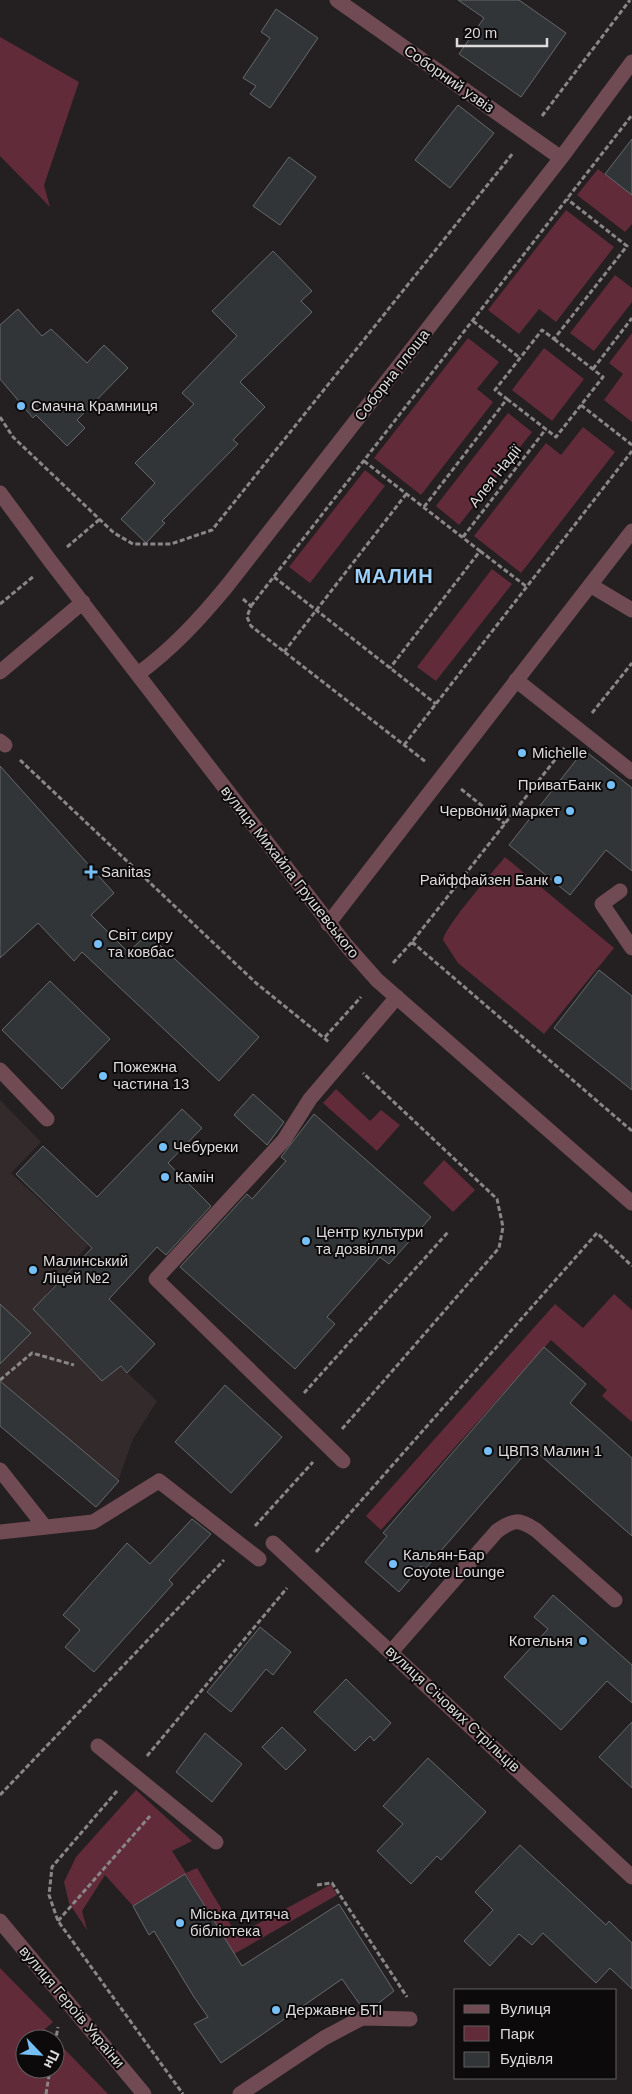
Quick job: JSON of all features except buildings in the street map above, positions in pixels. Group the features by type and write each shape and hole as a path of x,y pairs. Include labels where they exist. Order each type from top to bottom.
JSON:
{"street":[{"name":"Соборний узвіз","path":"337,0 561,158"},
{"name":"Соборна площа","path":"138,674 188,632 227,586 561,158 632,62"},
{"name":"вулиця Михайла Грушевського","path":"0,493 328,924 377,980 632,1202"},
{"path":"328,924 632,531"},
{"path":"590,585 632,610"},
{"path":"0,672 83,602"},
{"path":"516,680 632,772"},
{"path":"620,891 602,904 632,948"},
{"path":"343,1461 156,1279 284,1140 310,1099 397,997"},
{"path":"0,1070 46,1119"},
{"path":"0,1470 45,1527"},
{"path":"0,1532 93,1522 159,1480 260,1559"},
{"path":"391,1652 497,1532 509,1522 524,1522 536,1530 615,1600"},
{"name":"вулиця Січових Стрільців","path":"273,1543 632,1877"},
{"path":"98,1746 216,1842"},
{"name":"вулиця Героїв України","path":"0,1921 144,2094"},
{"path":"240,2094 324,2038 362,2018 410,2019"}],"path":[{"path":"0,417 13,437 114,533 133,544 171,544 212,530 528,134 630,0"},
{"path":"506,824 251,626 247,617 251,606 632,115"},
{"path":"554,339 627,246 567,199"},
{"path":"592,369 632,318"},
{"path":"472,321 520,358"},
{"path":"542,330 603,377 556,437 495,390 520,358 542,330"},
{"path":"424,507 507,399"},
{"path":"581,405 632,445"},
{"name":"Алея Надії","path":"463,537 546,429"},
{"path":"404,745 632,451"},
{"path":"364,461 527,587"},
{"path":"284,652 407,494"},
{"path":"390,668 480,551"},
{"path":"274,577 436,704"},
{"path":"227,586 251,606"},
{"path":"632,662 412,942 632,1131"},
{"path":"0,1795 203,1583 327,1446 499,1248 503,1227 497,1199 325,1037 256,983 2,743"},
{"path":"325,1037 377,980"},
{"path":"289,1410 449,1231"},
{"path":"0,1380 32,1353 74,1365"},
{"path":"164,1800 58,1921 183,2094"},
{"path":"317,1885 332,1884 410,2001"},
{"path":"46,2094 48,2079"}],"shaded area":[{"name":"Малинський Ліцей №2","path":"0,1100 41,1142 11,1173 88,1245 45,1295 157,1401 133,1439 118,1481 0,1391"}],"green space":[{"path":"0,37 79,82 44,185 50,207 0,156"},
{"path":"598,169 632,195 632,224 625,232 577,195"},
{"path":"566,210 614,247 556,322 539,309 519,334 488,310"},
{"path":"615,275 632,288 632,302 594,351 570,333"},
{"path":"632,333 632,422 604,400 623,374 609,363"},
{"path":"468,338 499,362 477,389 493,402 421,495 374,458"},
{"path":"544,348 584,379 552,421 512,390"},
{"path":"508,413 532,432 459,525 436,506"},
{"path":"583,427 615,452 521,573 474,536 546,443 561,455"},
{"path":"365,470 385,486 310,583 289,567"},
{"path":"492,569 512,584 436,681 417,667"},
{"path":"505,857 614,948 544,1034 458,963 443,940 452,923"},
{"path":"336,1089 370,1121 381,1110 400,1125 377,1151 323,1103"},
{"path":"444,1160 475,1190 453,1212 423,1183"},
{"path":"614,1294 632,1310 632,1422 602,1396 607,1390 551,1340 381,1530 366,1516 555,1304 583,1328"},
{"path":"136,1790 192,1841 172,1851 186,1873 197,1868 237,1935 328,1886 331,1885 337,1895 234,1954 186,1874 133,1906 105,1875 82,1911 87,1930 69,1903 64,1882 76,1857"},
{"path":"0,1968 53,2022 45,2029 15,2029 15,2079 65,2079 65,2049 108,2094 0,2094"}],"place":[{"name":"Смачна Крамниця","path":"21,406"},
{"name":"Michelle","path":"522,753"},
{"name":"ПриватБанк","path":"611,785"},
{"name":"Червоний маркет","path":"570,811"},
{"name":"Sanitas","path":"91,872"},
{"name":"Райффайзен Банк","path":"558,880"},
{"name":"Світ сиру та ковбас","path":"98,944"},
{"name":"Пожежна частина 13","path":"103,1076"},
{"name":"Чебуреки","path":"163,1147"},
{"name":"Камін","path":"165,1177"},
{"name":"Центр культури та дозвілля","path":"306,1241"},
{"name":"Малинський Ліцей №2","path":"33,1270"},
{"name":"ЦВПЗ Малин 1","path":"488,1451"},
{"name":"Кальян-Бар Coyote Lounge","path":"393,1564"},
{"name":"Котельня","path":"583,1641"},
{"name":"Міська дитяча бібліотека","path":"180,1923"},
{"name":"Державне БТІ","path":"276,2010"}],"district":[{"name":"МАЛИН","path":"394,576"}]}
